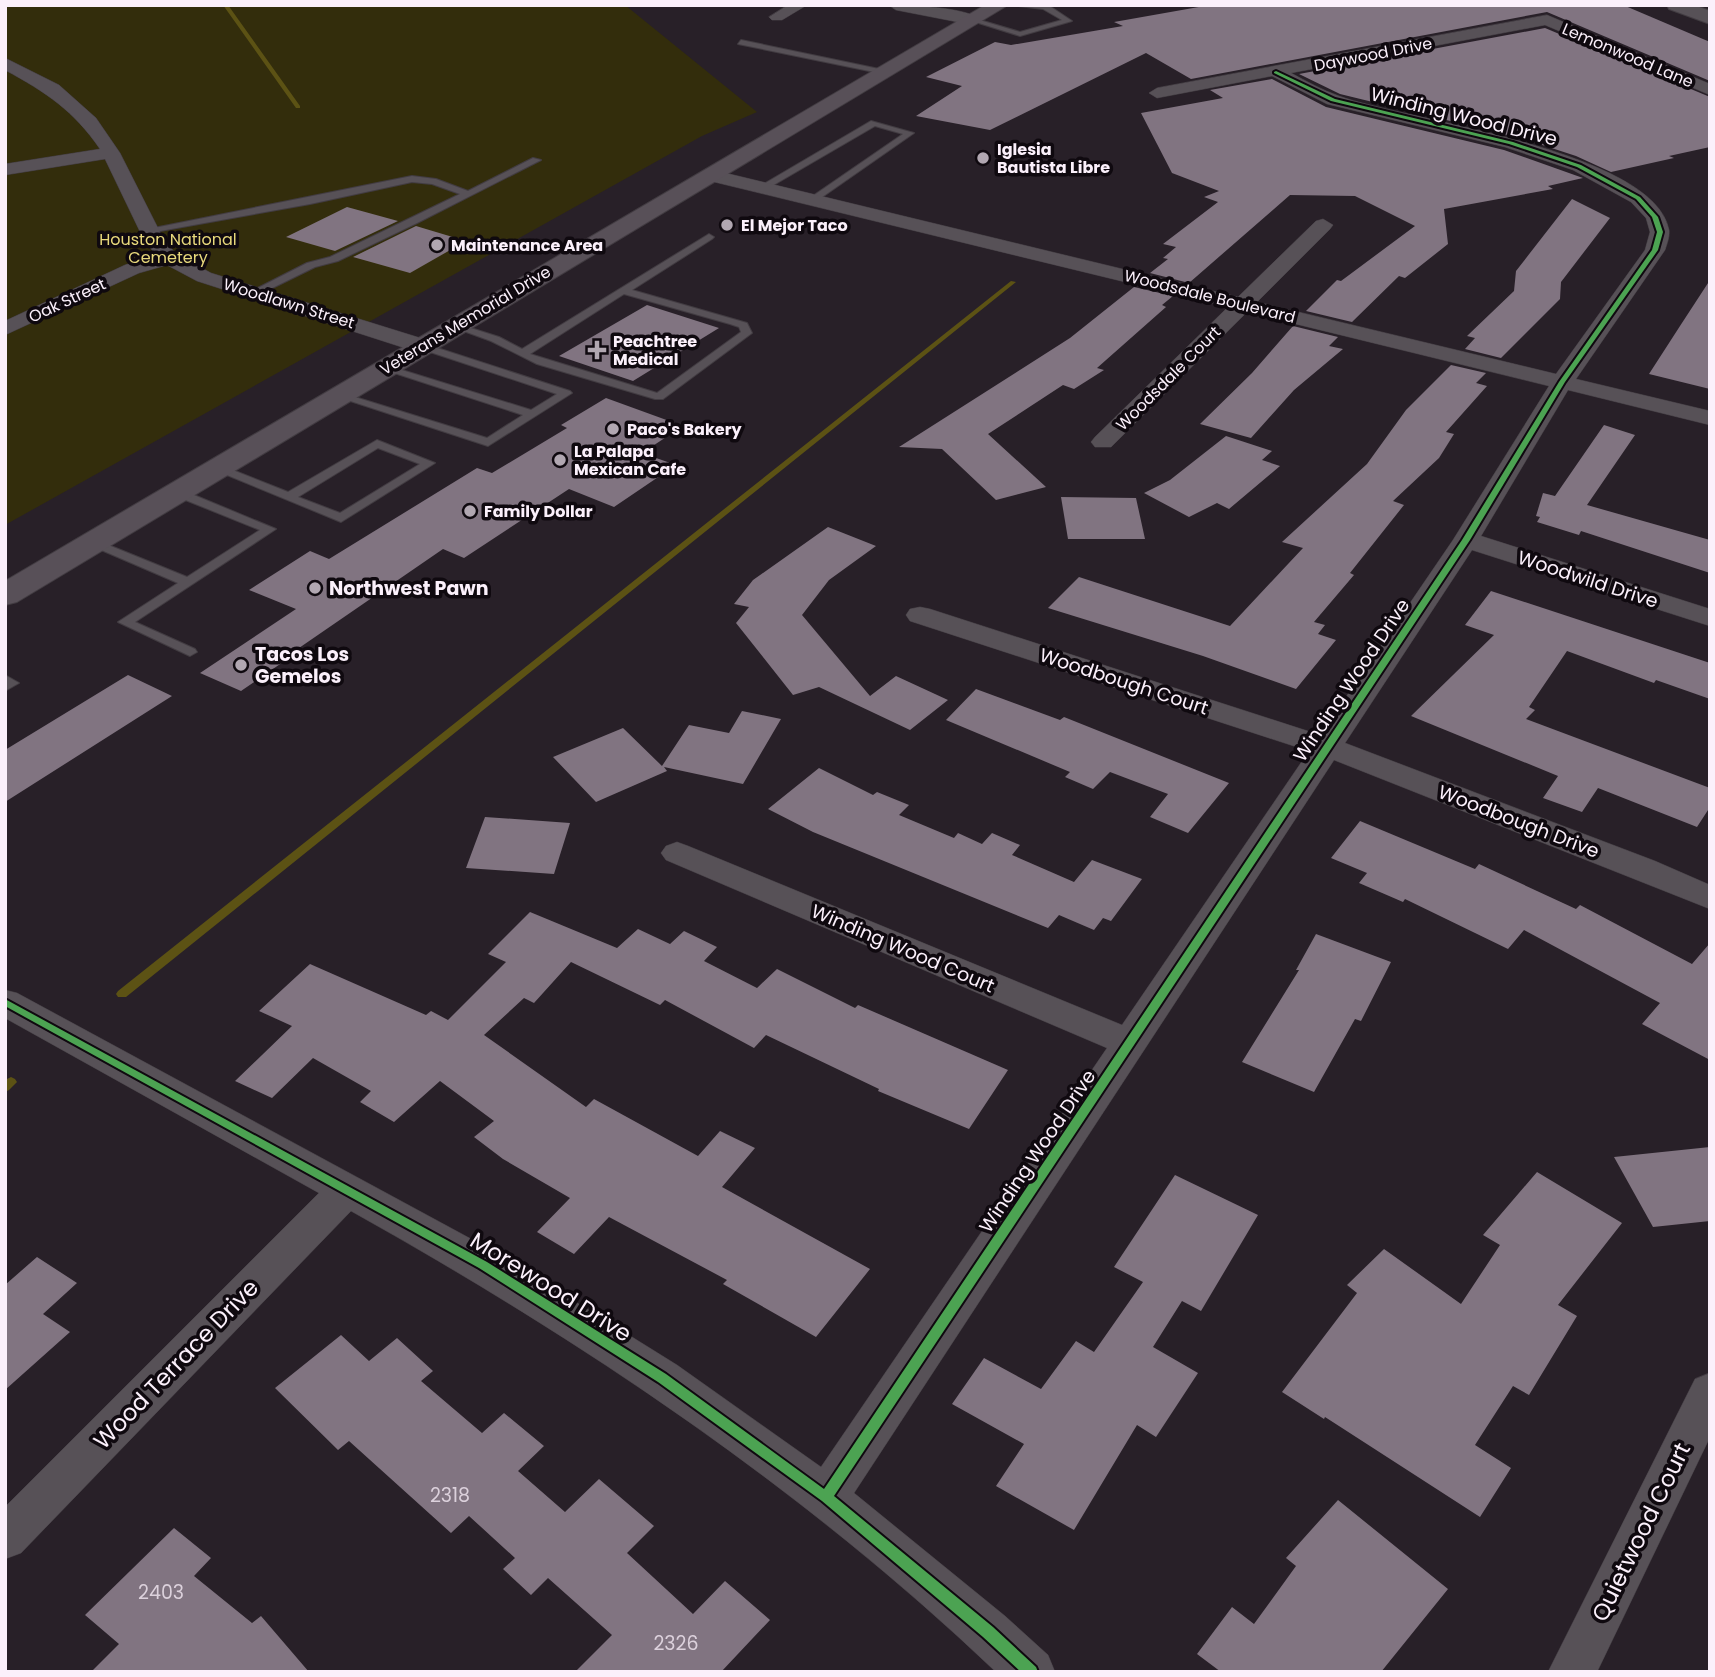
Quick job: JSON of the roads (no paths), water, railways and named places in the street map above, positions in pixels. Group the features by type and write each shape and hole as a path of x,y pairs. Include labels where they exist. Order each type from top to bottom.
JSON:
{"main road":[{"name":"Veterans Memorial Drive","path":"5,595 999,5"}],"street":[{"path":"778,17 800,5"},
{"path":"896,5 974,20"},
{"path":"1676,5 1710,18"},
{"name":"Daywood Drive","path":"1157,93 1547,20"},
{"name":"Lemonwood Lane","path":"1547,20 1710,90"},
{"name":"Woodlawn Street","path":"5,63 39,80 68,101 90,122 111,153 149,230 169,258 204,277 422,346"},
{"name":"Winding Wood Drive","path":"826,1497 1466,540 1562,382 1655,250 1660,232 1655,217 1638,198 1609,181 1544,152 1333,100 1276,72"},
{"path":"5,170 111,153"},
{"name":"Woodsdale Boulevard","path":"709,175 1710,418"},
{"name":"Woodsdale Court","path":"1103,442 1323,225"},
{"name":"Oak Street","path":"5,329 132,269 169,258"},
{"name":"Woodwild Drive","path":"1466,540 1710,618"},
{"name":"Woodbough Court","path":"920,615 1328,747"},
{"name":"Woodbough Drive","path":"1328,747 1644,869 1710,898"},
{"name":"Winding Wood Court","path":"677,853 1130,1043"},
{"name":"Morewood Drive","path":"5,1002 483,1265 662,1378 826,1497 988,1632 1031,1672"},
{"name":"Wood Terrace Drive","path":"5,1538 347,1190"},
{"name":"Quietwood Court","path":"1573,1672 1710,1392"}],"lane":[{"path":"974,20 1020,34 1068,21 1045,7 1014,5"},
{"path":"741,42 884,72"},
{"path":"762,188 874,123 910,133 880,150 812,200"},
{"path":"256,293 311,265 334,259 536,160"},
{"path":"149,230 310,201 412,179 433,181 468,194"},
{"path":"522,354 709,237"},
{"path":"455,326 495,339 541,362 659,397 747,332 743,326 734,322 624,291"},
{"path":"338,396 488,442 566,393 422,346"},
{"path":"385,368 532,414"},
{"path":"216,468 341,518 429,463 377,444 289,497"},
{"path":"177,492 270,529 125,622 190,652"},
{"path":"92,543 188,582"},
{"path":"5,679 12,683 5,687"}],"waterway":[{"path":"225,5 298,107"},
{"path":"122,994 1013,282"},
{"path":"5,1087 11,1082"}],"place":[{"name":"Iglesia Bautista Libre","path":"983,158"},
{"name":"El Mejor Taco","path":"727,225"},
{"name":"Maintenance Area","path":"437,245"},
{"name":"Peachtree Medical","path":"597,350"},
{"name":"Paco's Bakery","path":"613,429"},
{"name":"La Palapa Mexican Cafe","path":"560,460"},
{"name":"Family Dollar","path":"470,511"},
{"name":"Northwest Pawn","path":"315,588"},
{"name":"Tacos Los Gemelos","path":"241,665"}],"park label":[{"name":"Houston National Cemetery","path":"168,248"}]}
